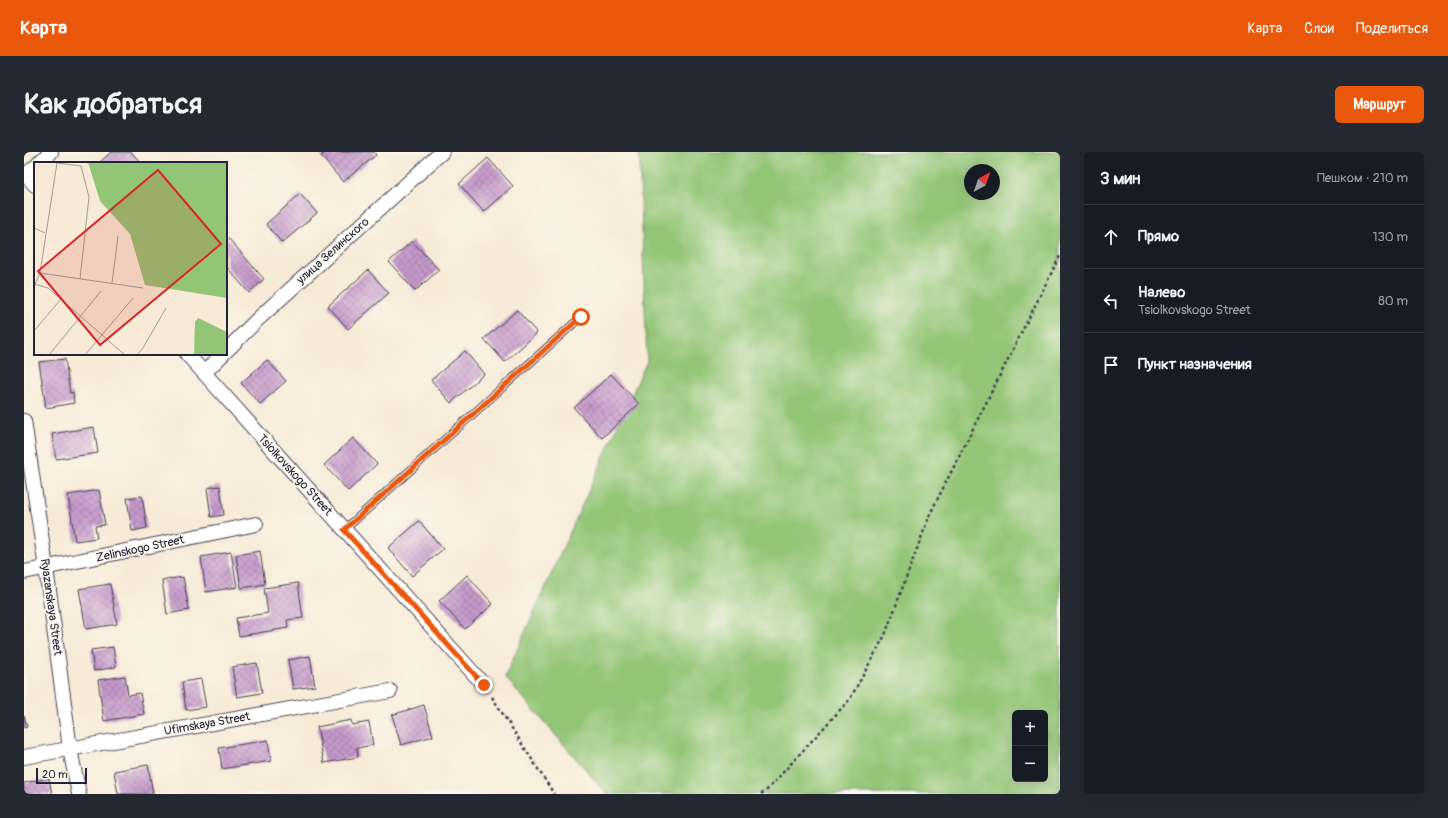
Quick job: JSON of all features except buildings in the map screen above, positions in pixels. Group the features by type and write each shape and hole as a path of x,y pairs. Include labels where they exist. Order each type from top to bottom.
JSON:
{"street":[{"path":"40,162 51,152"},
{"name":"улица Зелинского","path":"227,350 258,319 442,152"},
{"name":"Tsiolkovskogo Street","path":"188,355 484,685"},
{"path":"204,373 222,355"},
{"name":"Ryazanskaya Street","path":"24,421 46,568 70,749 78,794"},
{"name":"Zelinskogo Street","path":"24,572 256,524"},
{"name":"Ufimskaya Street","path":"24,758 390,691"}],"lane":[{"path":"344,530 581,317"}],"path":[{"path":"762,794 766,792 850,699 885,635 930,514 1060,256"},
{"path":"484,685 554,794"}],"green space":[{"path":"639,152 1060,152 1060,794 607,794 505,677 647,361"}],"route":[{"path":"484,685 344,530 581,317"}]}
